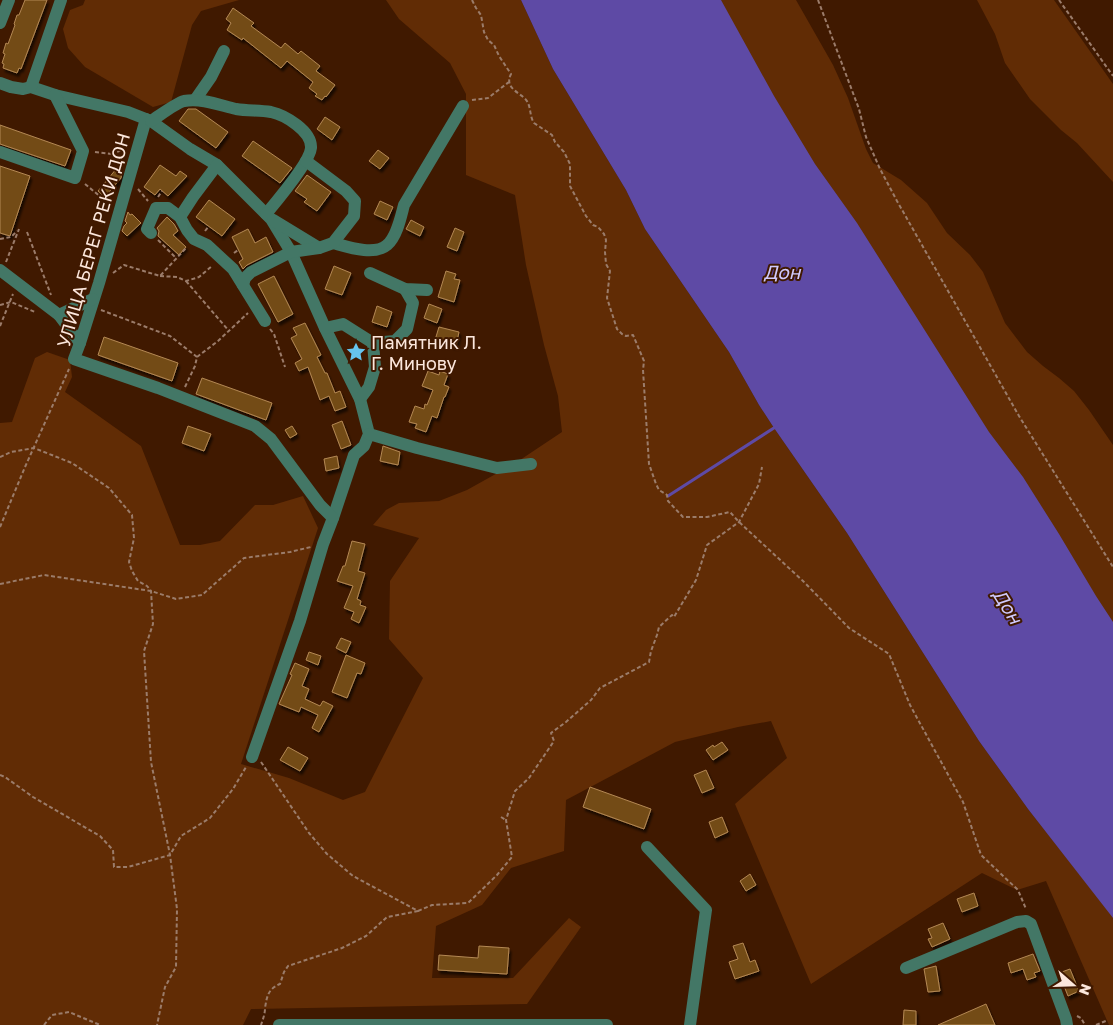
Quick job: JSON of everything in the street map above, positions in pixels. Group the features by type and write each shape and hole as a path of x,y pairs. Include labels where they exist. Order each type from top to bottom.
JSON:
{"street":[{"path":"0,23 8,0"},
{"path":"31,87 61,0"},
{"path":"195,100 211,76 224,51"},
{"name":"УЛИЦА БЕРЕГ РЕКИ ДОН","path":"0,83 23,89 31,87 55,95 128,112 149,120 190,149 217,165 268,217 291,252 325,328 360,399 370,434"},
{"path":"0,152 75,178 84,151 55,95"},
{"path":"149,120 182,101 195,100 212,102 239,110 274,113 294,122 307,134 311,148 306,162 277,201 268,217 319,248"},
{"path":"333,243 354,249 376,250 387,245 400,223 404,205 463,106"},
{"name":"УЛИЦА БЕРЕГ РЕКИ ДОН","path":"149,120 74,359 255,426 272,439 320,506 333,518"},
{"path":"236,273 251,272 291,252 319,248 333,243 354,216 355,201 346,191 306,162"},
{"path":"34,178 38,165"},
{"path":"180,216 217,165"},
{"path":"151,233 147,229 156,208 168,208 180,216 194,239 207,244 234,270 264,321"},
{"path":"1,271 59,315 80,343"},
{"path":"243,285 245,278 251,272"},
{"path":"370,274 405,289 427,290"},
{"path":"325,328 343,324 373,343 395,341 407,329 413,303 405,289"},
{"path":"59,315 92,302"},
{"path":"360,399 369,387 375,367 373,343"},
{"path":"252,757 300,621 323,544 354,455 364,446 370,434 497,468 531,464"},
{"path":"647,848 706,910 690,1025"},
{"path":"906,968 1017,922 1026,921 1031,924 1067,1025"},
{"path":"279,1025 607,1025"}],"path":[{"path":"472,0 481,15 484,32 511,74 508,79 509,82 528,102 534,123 552,134 555,142 564,152 570,164 570,186 593,226 598,227 604,234 606,240 606,264 610,271 608,298 617,329 626,336 633,335 644,360 642,370 649,464 659,490 667,495 668,501 683,517 707,517 730,512 804,581 849,628 889,654 910,705 963,802 982,855 1018,890 1031,924"},
{"path":"818,0 859,109 866,137 884,177 1019,416 1113,567"},
{"path":"1060,0 1113,76"},
{"path":"463,106 471,100 488,98 509,82"},
{"path":"84,151 111,154 126,164 132,172"},
{"path":"0,239 11,237 19,229 1,271"},
{"path":"27,232 52,296"},
{"path":"151,233 177,258"},
{"path":"160,276 194,239"},
{"path":"186,281 199,277 221,258"},
{"path":"99,283 124,266 160,276 177,277 186,281 229,331"},
{"path":"0,326 11,302 17,282"},
{"path":"0,304 11,302 35,312"},
{"path":"92,302 170,336 197,357"},
{"path":"181,398 197,357 229,331 255,306"},
{"path":"264,321 274,334 286,367"},
{"path":"0,527 74,359"},
{"path":"0,457 11,452 34,448 72,463 109,488 132,515 134,538 129,562 138,580 151,591 153,624 144,652 151,762 170,854 177,909 176,967 165,987 157,1025"},
{"path":"261,1025 266,998 273,987 280,984 288,966 342,948 366,936 387,917 418,911 432,905 468,903 497,876 512,857 506,820 515,791 530,778 554,742 551,733 591,700 600,688 648,662 659,628 672,615 674,616 696,580 707,545 739,522 759,484 762,467"},
{"path":"0,584 44,575 151,591 176,598 202,595 244,558 290,552 323,544"},
{"path":"0,775 33,798 100,836 113,850 114,867 128,867 170,854 181,836 210,818 233,790 252,757 262,763 309,833 327,854 353,876 418,911"},
{"path":"501,817 506,820"},
{"path":"44,1025 52,1015 69,1012 100,1025"},
{"path":"1096,1025 1108,1020"}],"shaded area":[{"path":"85,0 239,0 201,11 192,25 171,102 153,107 85,67 68,48 63,29 70,10 83,5"},
{"path":"386,0 521,0 553,69 626,190 645,229 729,352 759,405 847,533 979,741 1028,809 1113,917 1113,1025 1109,1025 1046,881 1017,890 982,873 811,984 735,804 787,758 771,721 675,742 566,800 564,851 511,868 482,905 436,926 432,978 513,978 569,918 581,927 527,1004 251,1009 243,1025 0,1025 0,423 12,422 35,358 47,352 70,360 72,377 65,392 141,446 180,545 200,545 220,541 255,505 273,505 303,496 318,528 241,764 289,778 343,800 365,792 423,678 389,639 390,581 419,538 373,525 386,510 399,503 439,501 467,490 517,462 562,432 558,396 526,265 515,195 466,175 466,94 450,63 399,19"},
{"path":"715,0 796,0 833,65 873,163 901,180 927,203 947,233 970,255 983,272 1005,323 1027,352 1074,391 1113,445 1113,627 847,222"},
{"path":"977,0 1054,0 1113,84 1113,182 1077,143 1030,99 1005,63 995,34"}],"water":[{"name":"Дон","path":"521,0 721,0 774,96 815,164 857,223 989,432 1023,477 1113,622 1113,918 1028,809 979,741 847,533 759,405 729,352 645,229 626,190 553,69"}],"building":[{"path":"25,0 47,0 21,69 19,68 17,73 3,68 4,64 2,63 5,54 3,53 15,25 17,15 19,15"},
{"path":"233,8 254,23 251,26 281,48 285,43 298,54 301,51 320,66 316,71 335,85 326,97 322,100 315,96 317,94 309,88 313,82 287,61 281,68 243,38 242,40 227,30 231,23 226,19"},
{"path":"188,109 196,109 228,132 216,148 179,121"},
{"path":"325,117 340,127 332,140 317,129"},
{"path":"0,125 71,150 65,166 0,144"},
{"path":"253,141 292,168 280,183 242,156"},
{"path":"378,150 389,158 380,169 369,161"},
{"path":"160,165 176,176 180,171 187,176 168,196 160,189 155,195 144,187"},
{"path":"0,166 30,176 10,236 0,233"},
{"path":"117,168 122,172 121,178 105,197 98,191"},
{"path":"307,175 331,192 317,211 304,202 307,199 295,191"},
{"path":"209,200 235,219 222,236 196,217"},
{"path":"380,201 393,207 387,220 374,214"},
{"path":"128,212 141,223 127,236 122,231 127,223 125,221"},
{"path":"167,217 178,231 173,235 186,247 179,255 158,236 159,231 157,228"},
{"path":"411,220 424,227 420,236 406,229"},
{"path":"455,228 464,232 457,251 447,247"},
{"path":"248,229 255,243 266,237 273,252 247,265 243,269 239,262 243,259 232,237"},
{"path":"334,266 351,273 342,295 325,289"},
{"path":"446,271 456,274 454,279 460,280 454,302 438,297"},
{"path":"274,276 293,314 278,322 258,284"},
{"path":"429,304 442,309 437,323 424,318"},
{"path":"377,306 392,312 387,327 372,322"},
{"path":"305,323 321,355 317,357 325,373 327,373 335,393 340,391 346,407 335,411 329,396 320,400 308,367 299,371 295,363 302,359 291,338 297,335 293,328"},
{"path":"439,327 459,332 456,346 435,340"},
{"path":"104,337 178,363 172,381 98,355"},
{"path":"428,371 439,375 440,371 448,374 444,385 449,387 437,418 432,416 426,432 415,428 417,424 409,422 415,406 424,409 433,390 422,386"},
{"path":"202,378 272,403 266,420 196,394"},
{"path":"342,421 351,445 341,449 332,425"},
{"path":"188,426 211,434 204,451 182,443"},
{"path":"292,426 297,434 290,438 285,430"},
{"path":"383,446 400,452 398,465 380,461"},
{"path":"337,456 339,468 326,471 324,459"},
{"path":"352,541 365,544 358,571 365,573 357,599 361,601 360,605 366,607 359,623 351,619 354,612 344,608 353,586 337,581 343,566 345,566"},
{"path":"341,638 351,642 346,653 336,648"},
{"path":"309,652 321,656 318,665 306,660"},
{"path":"346,655 365,663 361,674 357,673 347,698 332,692"},
{"path":"295,663 309,669 302,686 309,689 305,699 320,706 323,701 333,706 319,732 312,728 318,715 301,707 299,712 279,704 292,675 290,674"},
{"path":"722,742 728,750 713,760 706,750"},
{"path":"288,747 308,758 300,771 280,760"},
{"path":"706,770 714,788 702,793 694,775"},
{"path":"590,787 651,809 644,829 583,807"},
{"path":"722,817 728,832 715,838 709,822"},
{"path":"750,874 756,885 746,891 740,881"},
{"path":"974,893 978,906 962,912 957,899"},
{"path":"943,923 950,939 932,947 928,939 932,938 928,929"},
{"path":"743,943 750,962 755,960 759,971 735,979 729,962 738,959 733,946"},
{"path":"479,946 509,948 507,974 438,970 439,955 478,958"},
{"path":"1033,954 1040,971 1034,973 1036,977 1027,980 1023,969 1011,973 1008,963"},
{"path":"936,966 940,991 928,992 924,969"},
{"path":"1070,969 1079,991 1068,996 1059,973"},
{"path":"986,1004 995,1025 938,1025"},
{"path":"904,1010 916,1011 916,1025 903,1025"}],"waterway":[{"path":"668,496 777,426"}],"place":[{"name":"Памятник Л. Г. Минову","path":"356,352"}]}
